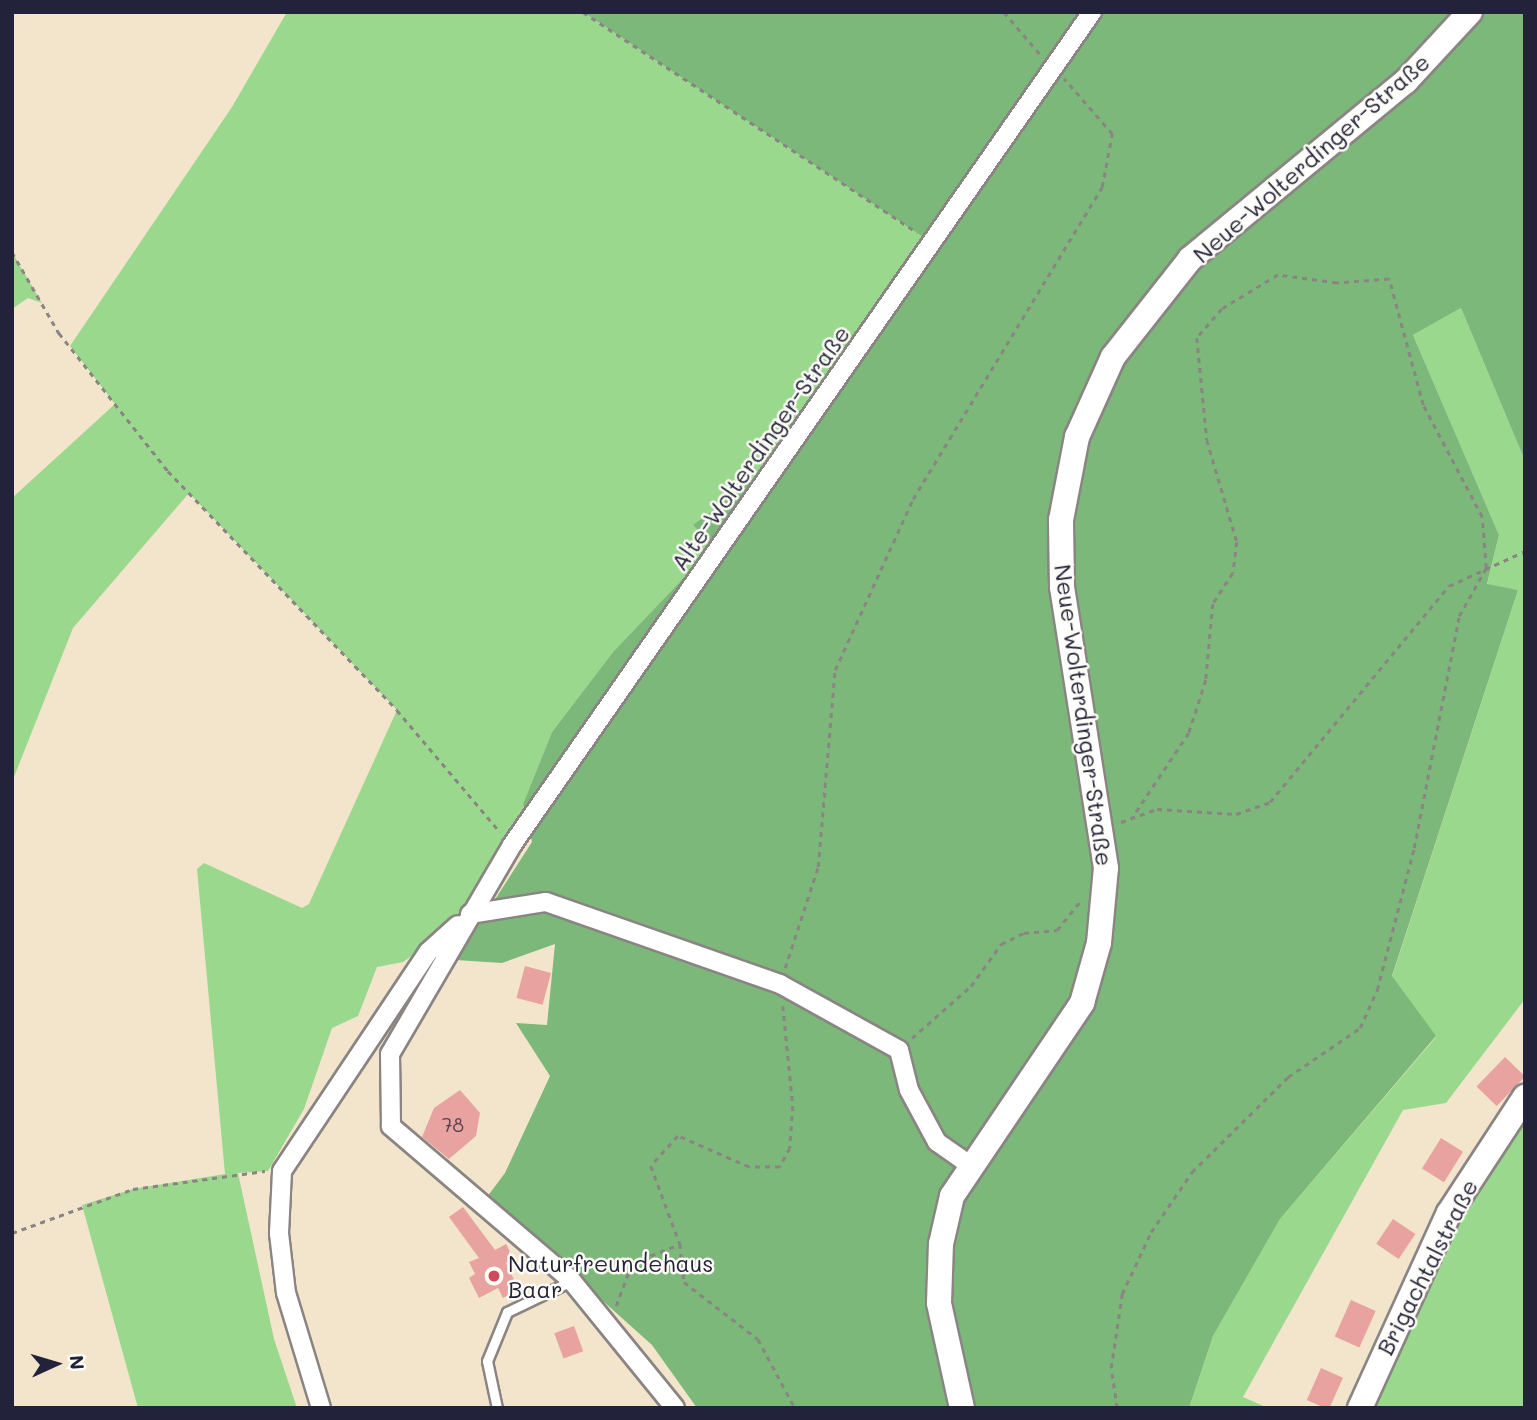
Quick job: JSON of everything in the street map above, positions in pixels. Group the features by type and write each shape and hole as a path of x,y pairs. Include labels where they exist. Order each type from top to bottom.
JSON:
{"main road":[{"name":"Neue-Wolterdinger-Straße","path":"962,1408 939,1303 941,1244 952,1196 969,1164 1082,1003 1099,943 1106,868 1062,587 1061,520 1077,437 1103,380 1190,259 1406,81 1470,12"},
{"name":"Brigachtalstraße","path":"1360,1408 1449,1213 1525,1097"}],"street":[{"name":"Alte-Wolterdinger-Straße","path":"675,1408 610,1321 571,1280 391,1126 390,1054 512,845 934,244 1092,12"},
{"path":"470,914 546,902 780,984 900,1050 909,1090 937,1142 969,1164"},
{"name":"Alte-Wolterdinger-Straße","path":"321,1408 286,1293 279,1233 282,1171 428,952 470,914"}],"lane":[{"path":"497,1408 487,1361 507,1312 571,1280"}],"path":[{"path":"583,12 934,244"},
{"path":"793,1407 758,1339 684,1282 680,1244 652,1166 678,1136 750,1167 780,1167 790,1149 793,1106 780,984 818,867 835,670 913,499 1102,187 1112,134 1004,12"},
{"path":"12,252 59,333 168,471 397,710 512,845"},
{"path":"1117,1408 1111,1368 1122,1294 1151,1232 1192,1172 1288,1077 1360,1028 1377,990 1414,848 1459,616 1486,568 1482,517 1423,405 1389,279 1337,283 1278,275 1249,289 1197,338 1207,440 1237,541 1233,573 1213,604 1206,680 1189,733 1133,817"},
{"path":"1101,829 1133,817 1180,808 1236,814 1270,802 1450,586 1525,551"},
{"path":"900,1050 971,986 1000,944 1024,933 1057,930 1106,868"},
{"path":"12,1233 133,1189 268,1171"},
{"path":"610,1321 632,1263 680,1244"}],"green space":[{"path":"287,12 583,12 935,244 782,457 693,525 714,546 613,652 552,732 523,804 527,823 470,914 403,962 377,967 358,1016 332,1028 304,1109 268,1171 238,1173 274,1339 297,1408 138,1408 82,1205 133,1189 225,1174 197,869 204,863 302,908 309,904 397,710 189,493 73,628 12,782 12,498 115,404 70,346 232,107"},
{"path":"583,12 1525,12 1525,461 1461,308 1413,335 1499,535 1487,584 1518,590 1392,976 1436,1036 1280,1219 1213,1336 1189,1408 697,1408 652,1345 487,1197 505,1173 550,1076 516,1023 547,1025 555,944 502,963 456,960 532,842 523,804 552,732 613,652 713,547 693,525 782,457 934,244"},
{"path":"12,252 42,303 28,298 12,309"},
{"path":"1461,308 1525,461 1525,999 1446,1103 1403,1110 1243,1397 1268,1408 1189,1408 1213,1336 1280,1219 1436,1037 1392,977 1518,590 1487,585 1499,535 1413,335"},
{"path":"1525,1121 1525,1408 1372,1408 1463,1213"}],"building":[{"path":"525,966 551,973 543,1005 516,998"},
{"path":"1505,1057 1525,1077 1497,1106 1477,1086"},
{"path":"460,1090 480,1113 476,1136 449,1159 422,1137 434,1108"},
{"path":"1441,1138 1463,1152 1444,1182 1422,1169"},
{"path":"463,1207 495,1250 506,1244 514,1259 506,1263 519,1290 503,1298 498,1288 479,1298 469,1278 475,1274 469,1262 479,1258 449,1217"},
{"path":"1393,1219 1415,1234 1399,1259 1376,1244"},
{"path":"1351,1300 1376,1311 1359,1348 1335,1337"},
{"path":"574,1326 583,1351 564,1359 554,1333"},
{"path":"1321,1368 1343,1378 1329,1408 1307,1400"}],"place":[{"name":"Naturfreundehaus Baar","path":"494,1276"}]}
